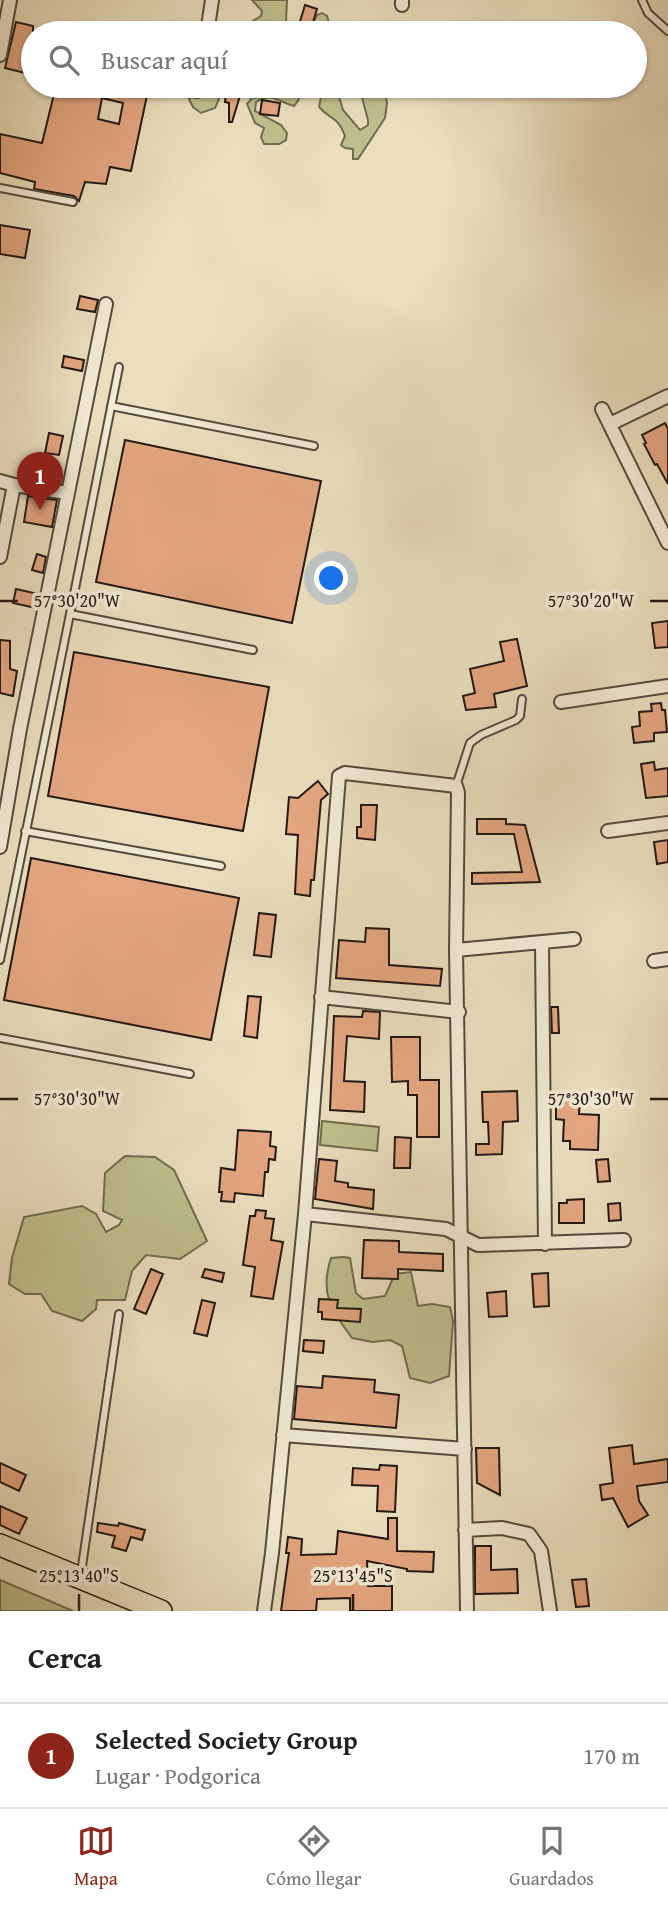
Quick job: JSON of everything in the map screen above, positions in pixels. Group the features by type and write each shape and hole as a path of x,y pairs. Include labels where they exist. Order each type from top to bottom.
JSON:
{"main road":[{"path":"0,1545 161,1611"}],"street":[{"path":"0,55 10,0"},
{"path":"209,21 212,0"},
{"path":"0,845 20,729 106,304"},
{"path":"610,424 668,396"},
{"path":"602,409 668,542"},
{"path":"0,481 68,493"},
{"path":"0,557 14,485"},
{"path":"561,702 668,685"},
{"path":"264,1611 305,1214 340,775 456,786 458,793 456,950 467,1611"},
{"path":"608,831 668,823"},
{"path":"456,950 574,939"},
{"path":"542,943 545,1244"},
{"path":"321,997 458,1012"},
{"path":"305,1214 446,1229 478,1245 624,1240"},
{"path":"283,1435 465,1449"},
{"path":"465,1531 502,1528 530,1534 541,1550 550,1611"}],"lane":[{"path":"642,0 648,13 668,32"},
{"path":"0,188 73,202"},
{"path":"0,960 119,368"},
{"path":"111,406 314,446"},
{"path":"70,614 254,650"},
{"path":"456,786 470,743 481,735 516,720 520,716 522,699"},
{"path":"25,831 220,866"},
{"path":"0,1038 190,1074"},
{"path":"80,1578 119,1314"}],"green space":[{"path":"252,0 287,0 286,21 253,21 261,16 262,11"},
{"path":"322,13 329,21 314,21 317,15"},
{"path":"252,98 267,98 256,102 255,111 281,125 287,133 286,140 279,144 264,144 261,137 264,128 255,123 247,104"},
{"path":"271,98 299,99 294,106"},
{"path":"321,98 340,98 343,110 360,130 368,125 362,98 386,98 387,103 385,118 358,159 353,159 353,149 341,145 345,136 336,121 319,107"},
{"path":"189,99 219,99 215,108 201,113 193,107"},
{"path":"322,1121 379,1127 377,1151 320,1145"},
{"path":"125,1156 155,1157 174,1170 207,1241 180,1259 146,1255 132,1271 125,1300 97,1300 96,1309 82,1321 52,1311 41,1294 25,1294 9,1284 12,1258 24,1217 82,1206 96,1214 106,1232 119,1225 122,1220 103,1211 105,1173"},
{"path":"331,1258 350,1258 356,1293 363,1299 385,1296 395,1274 411,1272 418,1306 432,1304 450,1307 453,1321 449,1376 430,1383 410,1378 402,1346 390,1340 373,1342 352,1338 333,1310 327,1292 326,1282"},
{"path":"0,1580 73,1611 0,1611"}],"building":[{"path":"305,5 317,9 313,21 300,21"},
{"path":"16,22 21,23 21,72 5,68"},
{"path":"53,98 102,98 146,98 131,171 110,167 106,184 85,182 79,201 74,196 34,189 35,182 0,173 0,134 42,143","holes":["102,98 123,103 119,124 98,119"]},
{"path":"226,98 239,98 232,122 229,122 229,103 225,102"},
{"path":"262,100 280,103 278,116 260,114"},
{"path":"0,225 30,230 25,258 0,254"},
{"path":"80,296 98,300 95,312 77,309"},
{"path":"64,356 84,360 82,371 62,367"},
{"path":"665,423 668,429 668,484 657,464 655,465 642,435"},
{"path":"49,433 63,436 59,455 45,453"},
{"path":"125,440 321,481 292,623 96,582"},
{"path":"28,496 57,500 52,527 24,522"},
{"path":"37,554 46,557 43,573 32,570"},
{"path":"16,589 38,594 36,608 13,603"},
{"path":"668,621 668,647 655,648 652,623"},
{"path":"517,639 527,686 494,694 496,707 466,710 463,696 475,693 470,669 504,661 500,642"},
{"path":"0,640 10,641 10,669 17,671 13,696 0,693"},
{"path":"74,652 269,687 243,831 48,796"},
{"path":"661,703 662,710 665,710 667,732 654,733 654,741 634,743 632,727 640,726 639,712 652,711 651,704"},
{"path":"654,762 655,770 668,768 668,796 646,798 641,764"},
{"path":"318,781 328,794 321,800 314,880 311,880 310,896 295,894 298,835 286,834 289,797 298,798"},
{"path":"361,805 377,805 375,840 357,838 357,827 361,827"},
{"path":"477,819 506,819 506,824 525,825 540,882 472,884 472,873 522,872 514,834 477,834"},
{"path":"668,840 668,862 657,864 654,842"},
{"path":"31,858 239,898 211,1040 4,1000"},
{"path":"259,913 276,915 271,957 254,955"},
{"path":"366,928 389,929 389,965 442,969 440,986 336,978 339,940 365,942"},
{"path":"248,996 261,997 257,1038 244,1036"},
{"path":"551,1007 558,1007 559,1033 552,1033"},
{"path":"363,1011 380,1012 379,1039 347,1036 344,1081 365,1082 364,1112 330,1110 334,1016 362,1017"},
{"path":"391,1037 420,1037 420,1080 439,1080 439,1137 417,1137 417,1095 408,1095 408,1081 392,1082"},
{"path":"517,1091 518,1121 503,1122 502,1154 476,1155 476,1144 489,1144 488,1122 483,1122 482,1092"},
{"path":"556,1095 580,1096 579,1114 599,1115 598,1150 570,1149 570,1141 563,1141 564,1120 556,1119"},
{"path":"238,1130 271,1132 270,1146 276,1147 275,1160 269,1159 263,1196 235,1193 234,1202 221,1201 221,1168 235,1170"},
{"path":"395,1137 411,1138 410,1168 394,1168"},
{"path":"319,1159 337,1161 335,1181 348,1183 348,1187 374,1190 373,1209 315,1199"},
{"path":"608,1159 610,1181 598,1182 596,1160"},
{"path":"584,1199 584,1223 559,1223 559,1203"},
{"path":"620,1203 621,1220 609,1221 608,1204"},
{"path":"256,1210 266,1211 265,1218 274,1219 271,1240 283,1242 273,1299 251,1296 255,1267 243,1265 250,1216 255,1216"},
{"path":"364,1240 399,1241 399,1252 443,1254 443,1271 398,1269 398,1279 362,1278"},
{"path":"151,1269 163,1274 146,1314 134,1309"},
{"path":"205,1269 224,1273 222,1282 202,1277"},
{"path":"548,1273 549,1306 534,1307 532,1274"},
{"path":"506,1291 507,1316 489,1317 487,1293"},
{"path":"319,1299 338,1300 337,1308 361,1309 360,1322 322,1319 322,1312 318,1312"},
{"path":"202,1300 215,1303 207,1336 194,1333"},
{"path":"304,1340 324,1341 323,1353 303,1351"},
{"path":"323,1376 375,1380 374,1392 399,1395 396,1428 294,1419 297,1386 322,1388"},
{"path":"632,1445 634,1464 668,1459 668,1482 637,1486 639,1501 648,1515 628,1527 613,1498 602,1500 600,1485 613,1483 609,1448"},
{"path":"476,1448 499,1448 500,1495 477,1483"},
{"path":"0,1463 26,1475 19,1491 0,1482"},
{"path":"380,1465 397,1466 395,1512 377,1511 378,1486 352,1485 353,1468 379,1470"},
{"path":"0,1506 27,1518 19,1534 0,1525"},
{"path":"388,1518 397,1518 397,1551 434,1552 433,1572 407,1571 367,1561 368,1586 392,1586 392,1611 350,1611 350,1598 317,1599 316,1611 281,1611 289,1553 286,1553 288,1537 302,1539 301,1555 336,1554 338,1531 388,1539"},
{"path":"98,1523 118,1526 119,1523 145,1530 142,1540 131,1537 126,1551 112,1547 115,1536 97,1532"},
{"path":"475,1546 491,1546 491,1570 517,1569 518,1593 475,1594"},
{"path":"586,1579 589,1606 576,1607 572,1580"}],"place":[{"name":"Selected Society Group","path":"40,510"}]}
